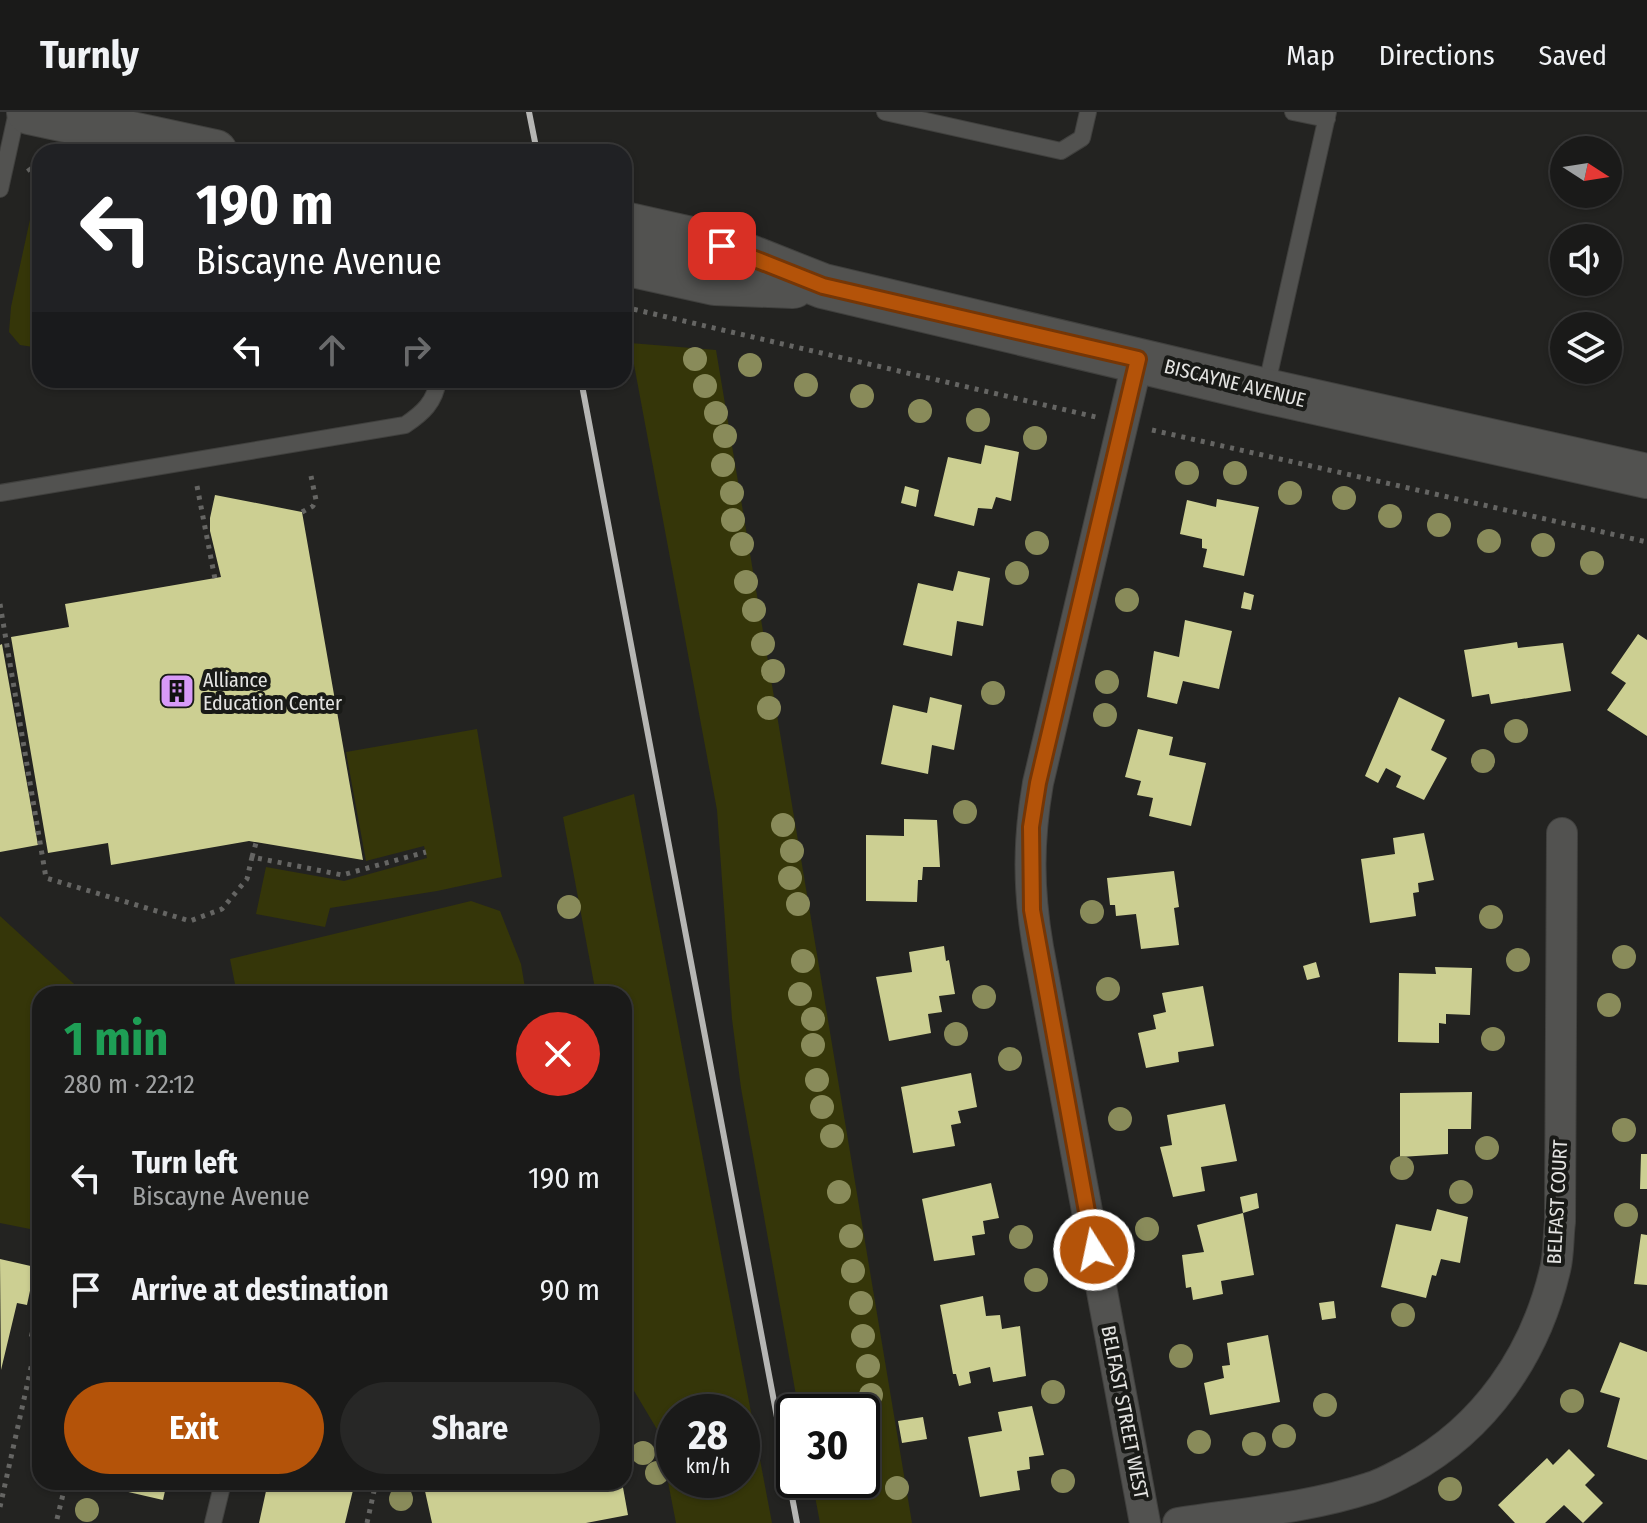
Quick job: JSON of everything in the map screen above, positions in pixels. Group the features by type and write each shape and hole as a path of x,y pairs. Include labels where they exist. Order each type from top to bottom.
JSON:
{"street":[{"path":"29,112 178,144"},
{"name":"BISCAYNE AVENUE","path":"632,226 722,246 823,286 1266,391 1647,476"},
{"name":"BISCAYNE AVENUE","path":"632,265 715,283 823,286"},
{"name":"BELFAST STREET WEST","path":"1138,359 1038,783 1029,868 1038,947 1145,1523"},
{"name":"BELFAST COURT","path":"1178,1523 1324,1501 1373,1487 1439,1451 1474,1422 1507,1383 1536,1328 1556,1268 1560,1222 1562,833"}],"lane":[{"path":"0,189 17,112"},
{"path":"885,112 1061,151 1082,138 1088,112"},
{"path":"1266,391 1327,116 1293,112"},
{"path":"0,493 405,425 421,414 432,401 436,388"},
{"path":"213,1523 221,1490"}],"path":[{"path":"302,512 313,506 316,500 311,476"},
{"path":"197,486 215,579"},
{"path":"0,604 46,878 190,921 222,909 247,879 256,843"},
{"path":"252,857 342,875 426,852"},
{"path":"26,1333 32,1334"},
{"path":"0,1507 32,1363"},
{"path":"57,1519 64,1490"},
{"path":"367,1523 374,1490"}],"shaded area":[{"path":"31,215 32,347 20,345 9,332 11,307"},
{"path":"632,343 716,350 912,1523 820,1523 815,1498 880,1498 880,1394 796,1394 741,1088 732,1019 717,810"},
{"path":"477,729 502,877 330,908 325,927 256,914 266,867 344,881 427,858 424,846 366,861 346,752"},
{"path":"634,794 748,1394 656,1394 656,1428 632,1387 632,986 595,986 563,817"},
{"path":"471,901 500,911 521,964 525,986 235,986 230,959"},
{"path":"0,916 76,986 32,986 32,1229 0,1223"},
{"path":"760,1460 772,1523 676,1523 671,1498 760,1498"}],"building":[{"path":"985,445 1019,452 1011,501 996,497 992,509 978,508 974,526 934,516 948,457 981,464"},
{"path":"905,486 919,490 916,507 901,503"},
{"name":"Alliance Education Center","path":"215,495 302,512 363,860 249,841 111,865 108,843 48,853 11,637 69,627 65,604 221,577 210,531"},
{"path":"1217,499 1259,507 1244,576 1203,567 1207,549 1202,548 1202,539 1180,534 1187,500 1216,507"},
{"path":"958,571 990,578 983,626 957,621 952,656 903,645 918,583 953,591"},
{"path":"1244,592 1254,595 1251,610 1241,608"},
{"path":"1185,620 1232,631 1219,689 1183,681 1177,704 1147,697 1154,651 1179,657"},
{"path":"1638,634 1647,640 1647,736 1607,710 1626,683 1611,673"},
{"path":"1517,642 1518,648 1563,643 1571,691 1491,704 1489,694 1472,697 1464,650"},
{"path":"0,645 38,845 0,852"},
{"path":"930,697 962,705 954,750 932,745 928,774 881,764 893,705 927,713"},
{"path":"1399,697 1445,720 1431,750 1447,758 1424,800 1396,787 1401,776 1386,768 1378,783 1365,776"},
{"path":"1138,729 1173,737 1169,755 1206,763 1191,826 1149,816 1153,798 1137,795 1141,781 1125,777"},
{"path":"904,819 937,820 940,867 923,867 922,880 918,880 917,902 866,901 866,835 904,836"},
{"path":"1424,833 1434,880 1418,883 1419,892 1413,893 1416,916 1370,923 1361,859 1395,854 1393,838"},
{"path":"1174,871 1179,907 1174,908 1179,945 1141,949 1136,914 1116,916 1115,905 1110,905 1107,878"},
{"path":"944,946 955,994 939,996 942,1012 928,1014 931,1033 889,1041 876,977 912,972 909,952"},
{"path":"1316,962 1320,977 1307,980 1303,966"},
{"path":"1435,967 1472,968 1470,1015 1446,1014 1446,1024 1439,1023 1439,1043 1398,1042 1399,973 1436,974"},
{"path":"1203,986 1214,1046 1178,1052 1179,1062 1146,1068 1138,1033 1156,1029 1153,1015 1166,1012 1162,993"},
{"path":"971,1073 977,1107 958,1111 961,1123 951,1125 955,1146 913,1153 901,1087"},
{"path":"1472,1092 1471,1129 1448,1129 1448,1154 1400,1157 1400,1093"},
{"path":"1225,1104 1237,1161 1201,1167 1205,1191 1173,1197 1160,1147 1172,1145 1167,1115"},
{"path":"1641,1154 1647,1154 1647,1189 1640,1189"},
{"path":"991,1183 999,1218 983,1221 985,1234 972,1236 975,1255 934,1261 922,1199"},
{"path":"1257,1193 1259,1208 1243,1213 1240,1197"},
{"path":"1437,1209 1468,1217 1460,1263 1441,1259 1436,1276 1432,1275 1426,1298 1381,1287 1396,1224 1431,1231"},
{"path":"1243,1213 1254,1275 1221,1281 1223,1294 1193,1300 1191,1287 1186,1288 1182,1255 1204,1252 1197,1225"},
{"path":"1641,1234 1647,1235 1647,1285 1634,1284"},
{"path":"0,1259 32,1266 27,1305 17,1303 1,1370"},
{"path":"983,1296 986,1316 1000,1315 1002,1329 1020,1326 1026,1376 993,1382 990,1367 969,1372 971,1383 959,1386 956,1374 953,1374 940,1305"},
{"path":"1334,1301 1336,1318 1322,1320 1319,1303"},
{"path":"1268,1335 1280,1402 1210,1415 1204,1383 1224,1378 1222,1366 1230,1365 1227,1343"},
{"path":"1620,1342 1647,1352 1647,1460 1607,1447 1620,1398 1600,1392"},
{"path":"1032,1406 1044,1455 1029,1457 1030,1469 1017,1471 1020,1490 980,1497 968,1437 1002,1431 998,1412"},
{"path":"923,1417 927,1439 902,1443 898,1421"},
{"path":"1569,1449 1595,1475 1585,1485 1603,1503 1583,1523 1564,1505 1545,1523 1515,1523 1498,1505 1547,1458 1553,1465"},
{"path":"120,1490 165,1490 163,1500"},
{"path":"266,1490 353,1490 345,1523 259,1523"},
{"path":"425,1490 623,1490 628,1515 586,1523 432,1523"}],"railway":[{"path":"529,112 535,144"},
{"path":"583,388 797,1523"}],"place":[{"name":"Alliance Education Center","path":"177,691"}],"route":[{"path":"722,246 823,286 1138,359 1038,783 1031,827 1029,868 1032,910 1094,1250"}]}
